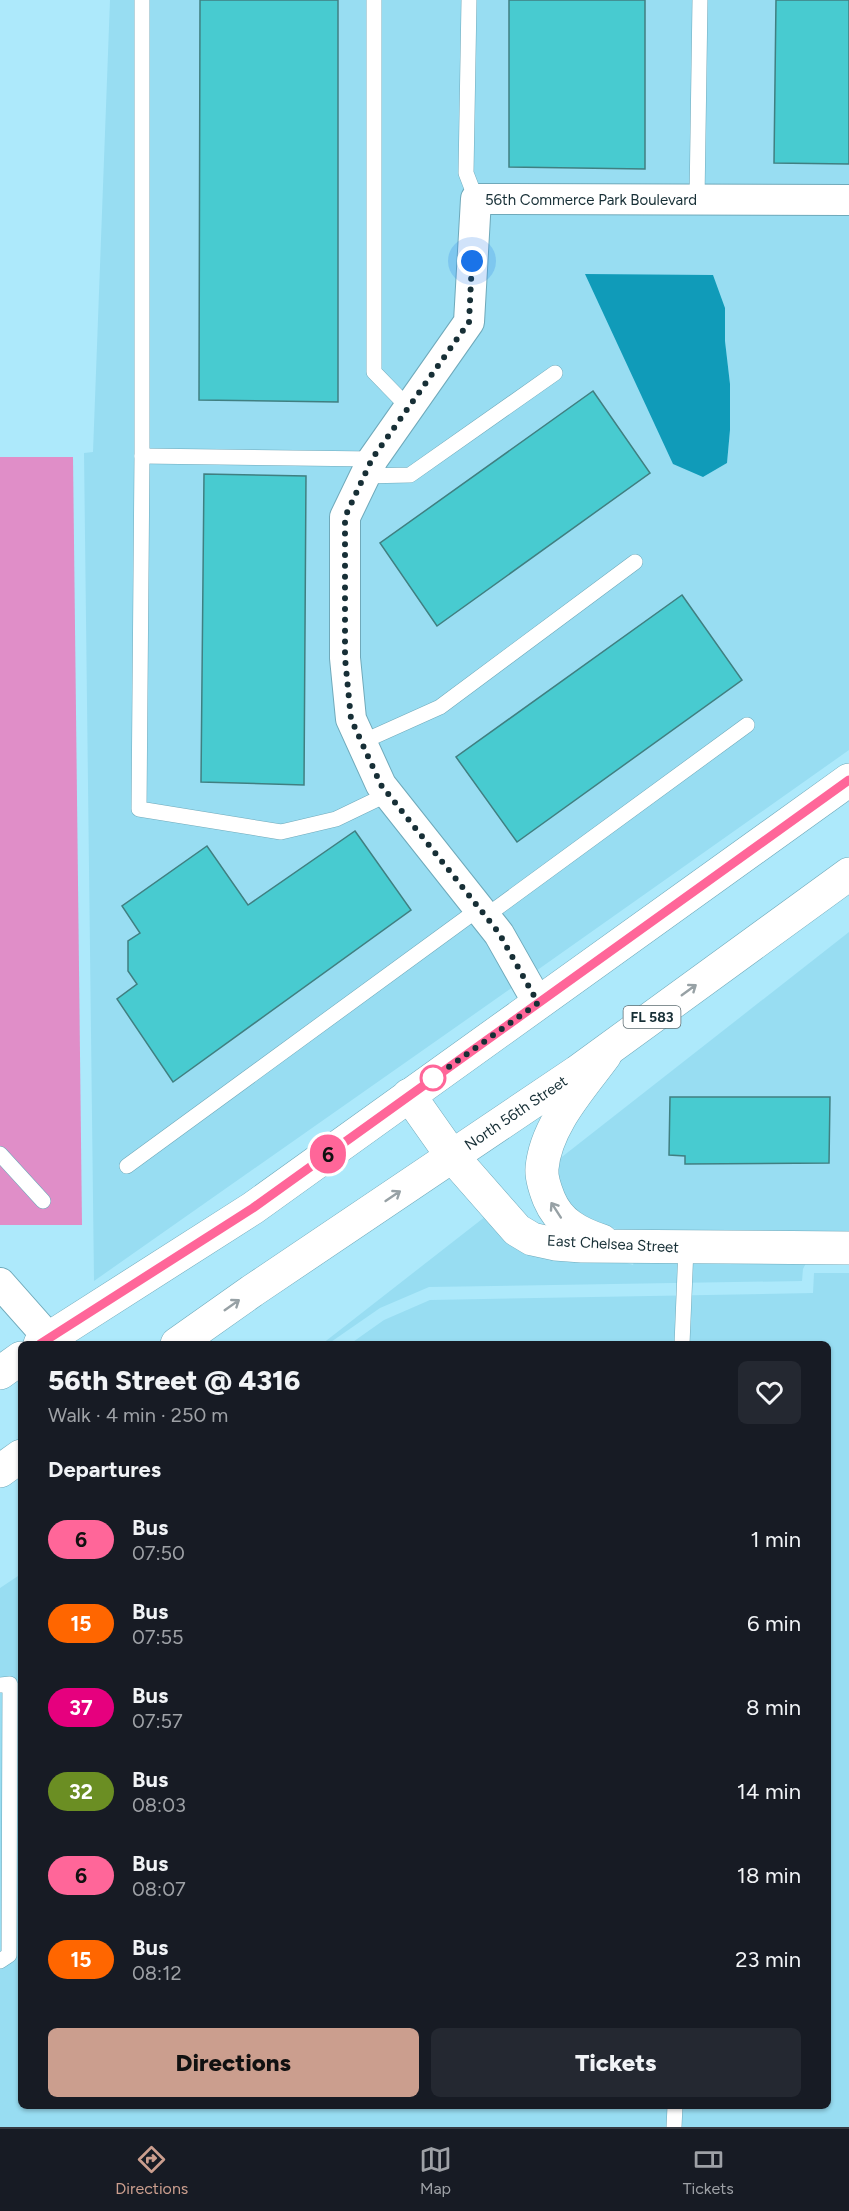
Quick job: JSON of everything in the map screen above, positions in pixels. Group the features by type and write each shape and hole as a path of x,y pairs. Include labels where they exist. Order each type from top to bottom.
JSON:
{"main road":[{"path":"50,1341 253,1208 849,780"},
{"name":"North 56th Street","path":"181,1341 612,1047 849,874"},
{"path":"612,1047 564,1111 546,1150 542,1169 544,1187 552,1205 564,1222 589,1236 624,1247"},
{"name":"East Chelsea Street","path":"409,1095 452,1156 517,1230 532,1239 582,1246 849,1248"},
{"path":"0,1373 18,1360"},
{"path":"0,1471 18,1458"}],"street":[{"name":"56th Commerce Park Boulevard","path":"538,1003 499,933 381,785 351,719 345,658 345,517 368,468 469,322 476,199 849,200"},
{"path":"0,1283 47,1341"}],"lane":[{"path":"142,0 139,809 281,832 336,819 388,794"},
{"path":"374,0 374,372 409,408"},
{"path":"469,0 466,172 476,199"},
{"path":"697,200 700,0"},
{"path":"142,456 368,468 410,475 555,373"},
{"path":"362,742 440,707 635,562"},
{"path":"127,1166 747,725"},
{"path":"0,1154 43,1201"},
{"path":"682,1341 686,1248"},
{"path":"0,1685 10,1684 9,1955 0,1961"},
{"path":"674,2127 675,2109"}],"shaded area":[{"path":"110,0 849,0 849,185 477,184 456,317 362,449 340,726 489,943 513,987 94,1281 84,453 93,452"},
{"path":"489,214 849,215 849,750 536,971 392,777 364,715 359,657 359,520 384,467 479,332","holes":["725,308 725,341 730,384 727,463 703,477"]},
{"path":"585,274 713,275 725,308 725,341 730,384 727,463 703,477 673,464"},
{"path":"0,457 73,457 82,1225 0,1225"},
{"path":"849,932 849,1233 626,1232 594,1222 573,1211 557,1183 558,1160"},
{"path":"486,1216 633,1265 634,1262 806,1263 802,1281 429,1287 380,1308 332,1341 326,1341"},
{"path":"814,1273 849,1273 849,2127 0,2127 0,1588 18,1576 18,2109 831,2109 831,1341 354,1341 384,1320 430,1300 813,1293"}],"building":[{"path":"200,0 338,0 338,402 199,400"},
{"path":"509,0 645,0 645,169 509,167"},
{"path":"776,0 849,0 849,164 774,163"},
{"path":"593,391 650,473 437,626 380,543"},
{"path":"204,474 306,476 304,785 201,782"},
{"path":"682,595 742,680 517,842 456,757"},
{"path":"355,831 411,910 173,1082 117,999 137,984 128,971 128,941 140,933 122,906 207,846 248,905"},
{"path":"670,1097 830,1097 829,1163 685,1164 685,1156 669,1155"}],"bus line":[{"name":"6","path":"44,1341 253,1208 849,780"}],"route":[{"path":"433,1078 428,1082 538,1003 499,933 381,785 351,719 345,658 345,517 372,459 469,322 472,261"}]}
